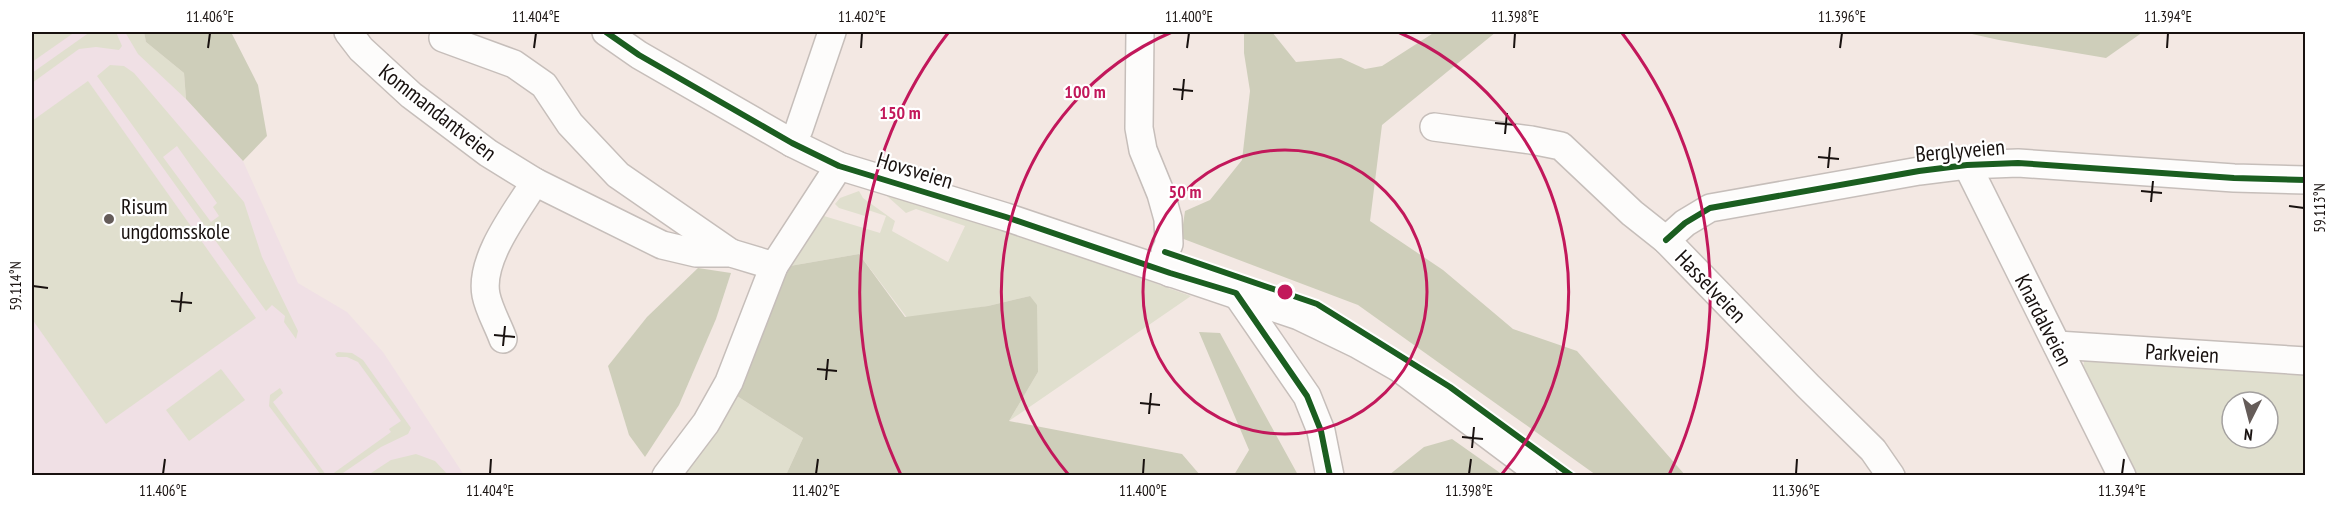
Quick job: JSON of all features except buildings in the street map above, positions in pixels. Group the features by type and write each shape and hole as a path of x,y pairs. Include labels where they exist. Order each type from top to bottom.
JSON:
{"street":[{"name":"Kommandantveien","path":"348,32 361,50 411,95 488,153 536,182 662,245 696,253 731,253 774,266"},
{"name":"Hovsveien","path":"606,32 639,55 792,143 839,166 1006,217 1299,316 1391,363 1543,476"},
{"path":"792,143 799,129 832,32"},
{"path":"1140,32 1139,128 1143,150 1161,194 1168,219 1169,244 1165,252 1170,273"},
{"name":"Kommandantveien","path":"443,38 514,64 544,85 570,124 618,175 731,253"},
{"name":"Hasselveien","path":"1434,127 1561,146 1632,213 1666,240 1873,450 1891,476"},
{"name":"Berglyveien","path":"1666,240 1685,223 1710,208 1919,171 1967,165 2018,163 2234,178 2306,180"},
{"name":"Knardalveien","path":"1967,165 2122,476"},
{"path":"666,476 706,423 729,382 774,266 839,166"},
{"path":"503,339 486,295 487,270 500,239 536,182"},
{"path":"1236,293 1307,396 1321,431 1330,476"},
{"name":"Parkveien","path":"2058,345 2306,361"}],"shaded area":[{"name":"Risum ungdomsskole","path":"32,32 144,32 146,42 186,99 243,161 298,283 347,312 383,352 464,475 32,475"}],"green space":[{"path":"32,32 75,32 32,62"},
{"path":"90,32 116,32 122,46 119,50 96,47 79,49 32,83 32,73"},
{"path":"125,32 144,32 146,42 184,73 186,99 138,54"},
{"path":"144,32 231,32 258,85 267,136 243,161 186,99 184,73 146,42"},
{"path":"1244,32 1272,32 1296,62 1341,58 1365,69 1382,66 1435,32 1496,32 1382,125 1370,221 1443,270 1513,329 1577,351 1685,475 1596,475 1358,305 1181,238 1185,211 1210,200 1242,160 1250,91 1244,53"},
{"path":"1963,32 2143,32 2106,58"},
{"path":"110,65 124,66 134,73 244,202 262,257 298,331 296,339 284,322 285,316 272,305 266,311 97,76","holes":["177,146 217,203 213,207 219,216 211,222 163,157"]},
{"name":"Risum ungdomsskole","path":"88,81 256,318 106,424 32,319 32,121"},
{"path":"878,188 971,218 1191,296 1009,421 1038,372 1030,296 988,306 908,319 859,254 784,267 824,216 880,233 886,216 868,210 865,216 839,208 835,204 840,198 859,191 863,198 895,221 892,231 948,262 965,226 916,209 906,213"},
{"path":"859,254 905,317 988,306 1030,296 1037,305 1038,372 1009,421 1182,454 1200,475 786,475 803,438 737,396 784,267"},
{"path":"698,268 731,273 716,319 679,405 645,457 629,435 608,366 647,317"},
{"path":"1199,332 1220,333 1298,475 1234,475 1249,450"},
{"path":"338,352 352,353 363,360 411,428 408,434 381,447 340,475 331,475 391,432 389,429 401,421 358,362 347,357 337,357 335,354"},
{"path":"2091,356 2305,369 2305,475 2134,475 2083,372 2084,361"},
{"path":"221,369 245,400 189,441 166,410"},
{"path":"280,388 283,393 273,402 326,475 321,475 269,406 270,395"},
{"path":"737,396 803,438 786,475 681,476 695,459"},
{"path":"1452,439 1503,475 1389,475 1424,447"},
{"path":"416,454 435,461 448,475 368,475 391,460"}],"cycle path":[{"path":"606,32 639,55 792,143 839,166 1006,217 1236,293 1307,396 1321,431 1330,476"},
{"path":"1666,240 1685,223 1710,208 1919,171 1967,165 2018,163 2234,178 2306,180"},
{"path":"1165,252 1317,304 1450,387 1572,476"}],"place":[{"name":"Risum ungdomsskole","path":"109,219"}]}
